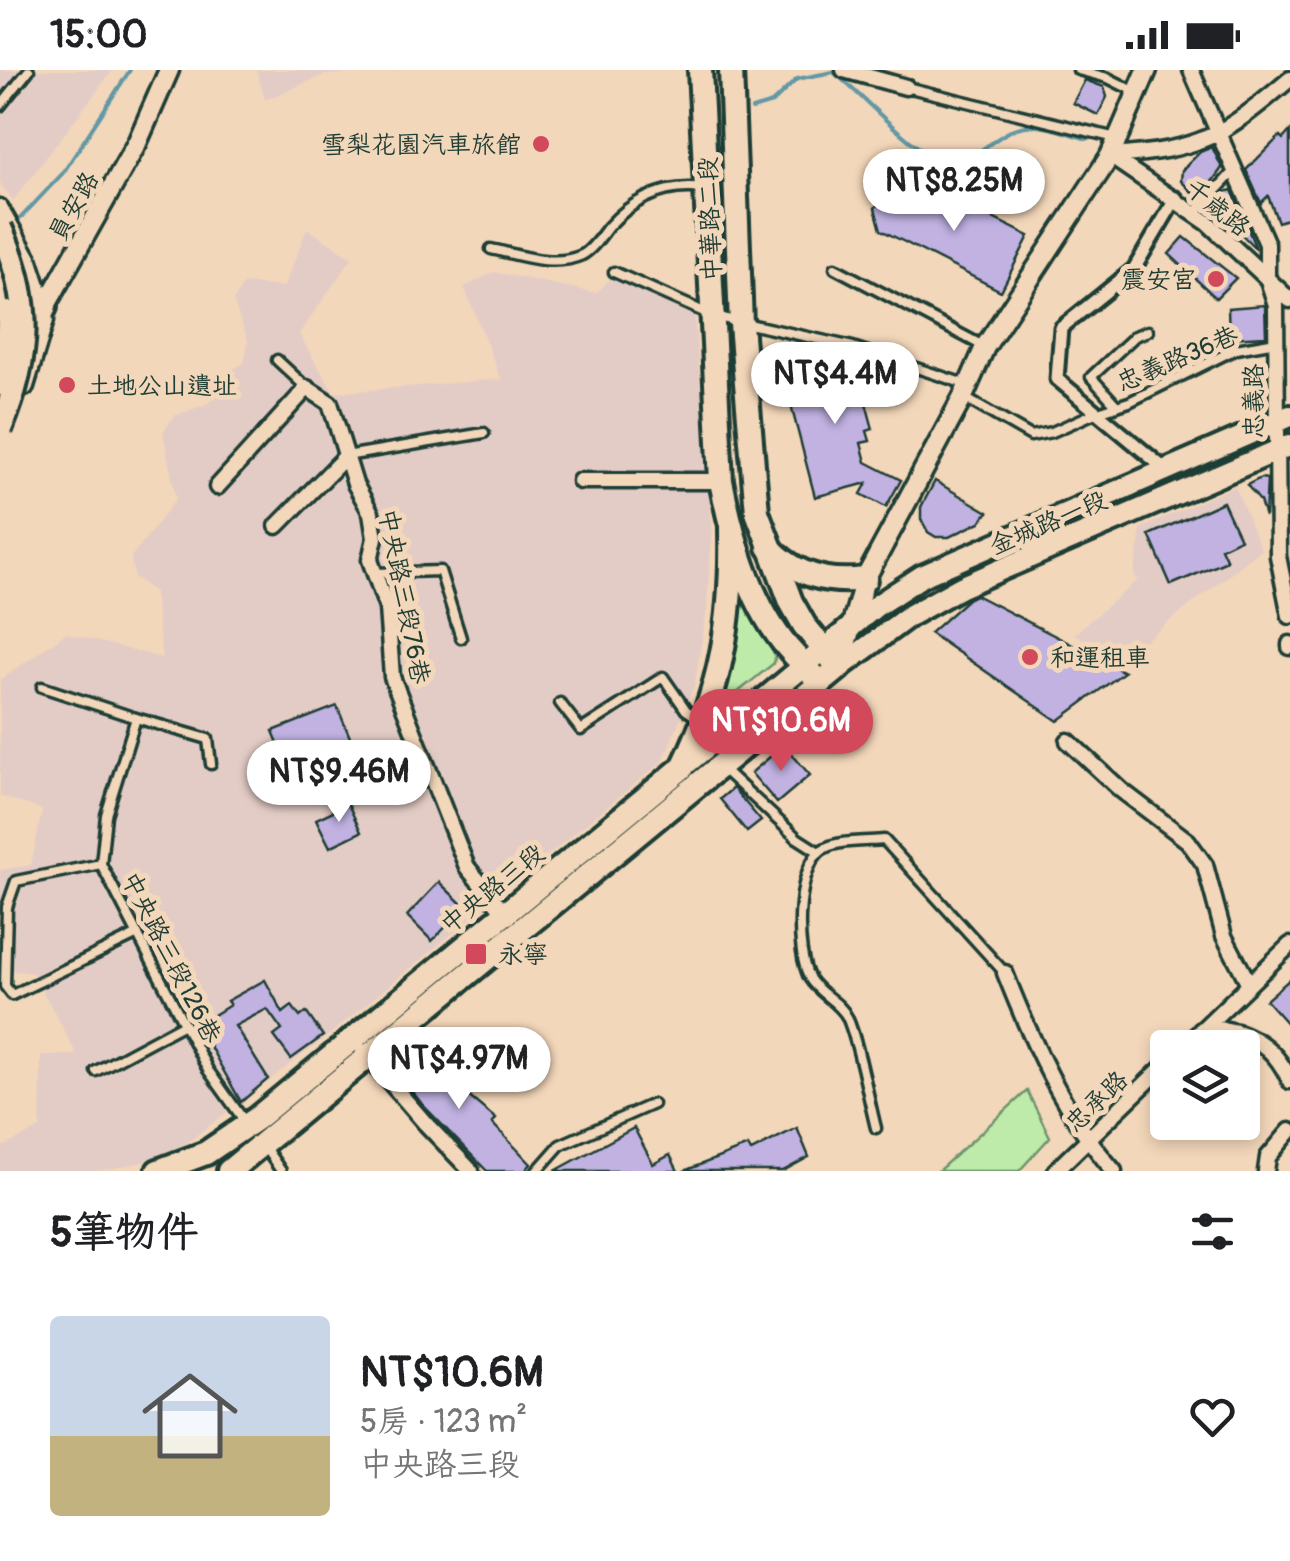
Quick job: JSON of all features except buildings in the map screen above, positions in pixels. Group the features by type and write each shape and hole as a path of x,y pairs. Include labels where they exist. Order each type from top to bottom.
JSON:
{"main road":[{"name":"中華路二段","path":"700,70 721,481 731,529"},
{"name":"中華路二段","path":"731,70 741,324 757,512 792,602 828,667"},
{"path":"0,228 20,296 24,337 18,383 0,429"},
{"path":"0,255 10,314 0,384"},
{"path":"0,397 45,306"},
{"name":"金城路一段","path":"849,629 922,576 1284,418"},
{"name":"金城路一段","path":"828,667 961,588 1283,448"},
{"path":"731,529 779,637 804,665 828,667"},
{"path":"683,766 705,722 727,633 732,584 731,529"},
{"path":"767,544 782,561 821,579 865,580"},
{"name":"中央路三段","path":"229,1171 721,767 828,667 849,629"},
{"name":"中央路三段","path":"170,1170 206,1153 248,1125 804,665"},
{"path":"248,1125 263,1145"}],"street":[{"name":"員安路","path":"0,352 10,336 45,306 136,143 169,70"},
{"path":"844,70 906,87"},
{"path":"849,629 865,580 986,347 1114,147 1147,70"},
{"name":"忠義路","path":"1191,70 1267,244 1267,277 1285,305 1276,342 1284,418 1278,556 1290,616"},
{"path":"1114,147 1179,149 1219,135 1290,78"},
{"name":"千歲路","path":"1114,147 1267,277"},
{"path":"1166,470 1057,379 1061,328 1134,270 1176,198"},
{"path":"0,207 29,258 45,306 35,357 0,447"},
{"path":"0,332 0,352"},
{"path":"217,487 306,388"},
{"name":"中央路三段76巷","path":"306,388 330,402 354,484 371,514 375,538 370,560 386,608 392,677 467,867 522,932"},
{"path":"277,526 346,456"},
{"path":"580,482 721,481"},
{"path":"1068,742 1121,790 1188,841 1206,865 1224,936 1249,984"},
{"path":"1200,1030 1290,945"},
{"path":"1005,973 1032,1042 1087,1140 1114,1171"},
{"path":"1200,1030 1221,1030"},
{"path":"353,1039 424,1123 471,1171"},
{"path":"1260,1041 1280,1062 1290,1081"},
{"name":"忠承路","path":"1055,1171 1150,1079"},
{"path":"1266,1171 1268,1157 1290,1127"}],"lane":[{"path":"0,106 29,70"},
{"path":"1078,70 1106,74 1137,93"},
{"path":"906,87 1114,147"},
{"path":"1195,212 1234,170"},
{"path":"491,249 554,262 585,254 613,222 647,195 681,186 705,190"},
{"path":"835,268 986,347"},
{"path":"614,272 713,316 853,347 966,391"},
{"path":"1117,406 1091,378 1135,336 1148,331"},
{"name":"忠義路36巷","path":"966,391 1032,436 1117,406 1236,349 1276,342"},
{"path":"277,360 306,388"},
{"path":"346,456 484,433"},
{"path":"375,573 440,570 461,638"},
{"path":"560,703 581,730 663,677 686,710 705,722"},
{"path":"42,687 208,738 211,764"},
{"name":"中央路三段126巷","path":"136,718 106,814 101,864 208,1070 248,1125"},
{"path":"721,767 797,838 818,852"},
{"path":"876,1128 847,1017 814,986 802,955 804,878 818,852 836,844 884,840 1005,973"},
{"path":"101,864 16,880 7,907 5,986 12,995 138,934"},
{"path":"96,1071 184,1024"},
{"path":"537,1171 560,1145 653,1104"},
{"path":"263,1145 281,1171"}],"shaded area":[{"path":"0,70 113,70 13,201 0,183"},
{"path":"256,70 406,70 325,75 265,100"},
{"path":"307,228 352,258 299,334 334,393 501,379 464,287 494,272 596,293 610,279 694,312 712,526 707,608 695,684 663,761 330,1034 168,1157 100,1171 0,1171 0,1148 40,1128 41,1055 77,1055 33,973 0,969 0,870 31,865 42,810 0,796 0,680 66,633 162,658 154,592 134,577 131,557 176,499 163,432 174,416 209,403 219,377 244,363 248,341 233,301 244,283 284,287"},
{"path":"1235,486 1261,550 1120,660 1074,634 1138,580 1134,574 1141,528"}],"green space":[{"path":"743,595 775,656 774,663 721,706 735,651 739,597"},
{"path":"1027,1091 1050,1137 1019,1171 938,1171"}],"waterway":[{"path":"13,226 63,173 130,70"},
{"path":"752,109 772,103 797,79 833,72 906,138 949,162 967,158 1006,133 1026,126 1087,139"}],"place":[{"name":"雪梨花園汽車旅館","path":"541,144"},
{"name":"震安宮","path":"1216,279"},
{"name":"土地公山遺址","path":"67,385"},
{"name":"和運租車","path":"1030,657"},
{"name":"永寧","path":"476,954"}]}
